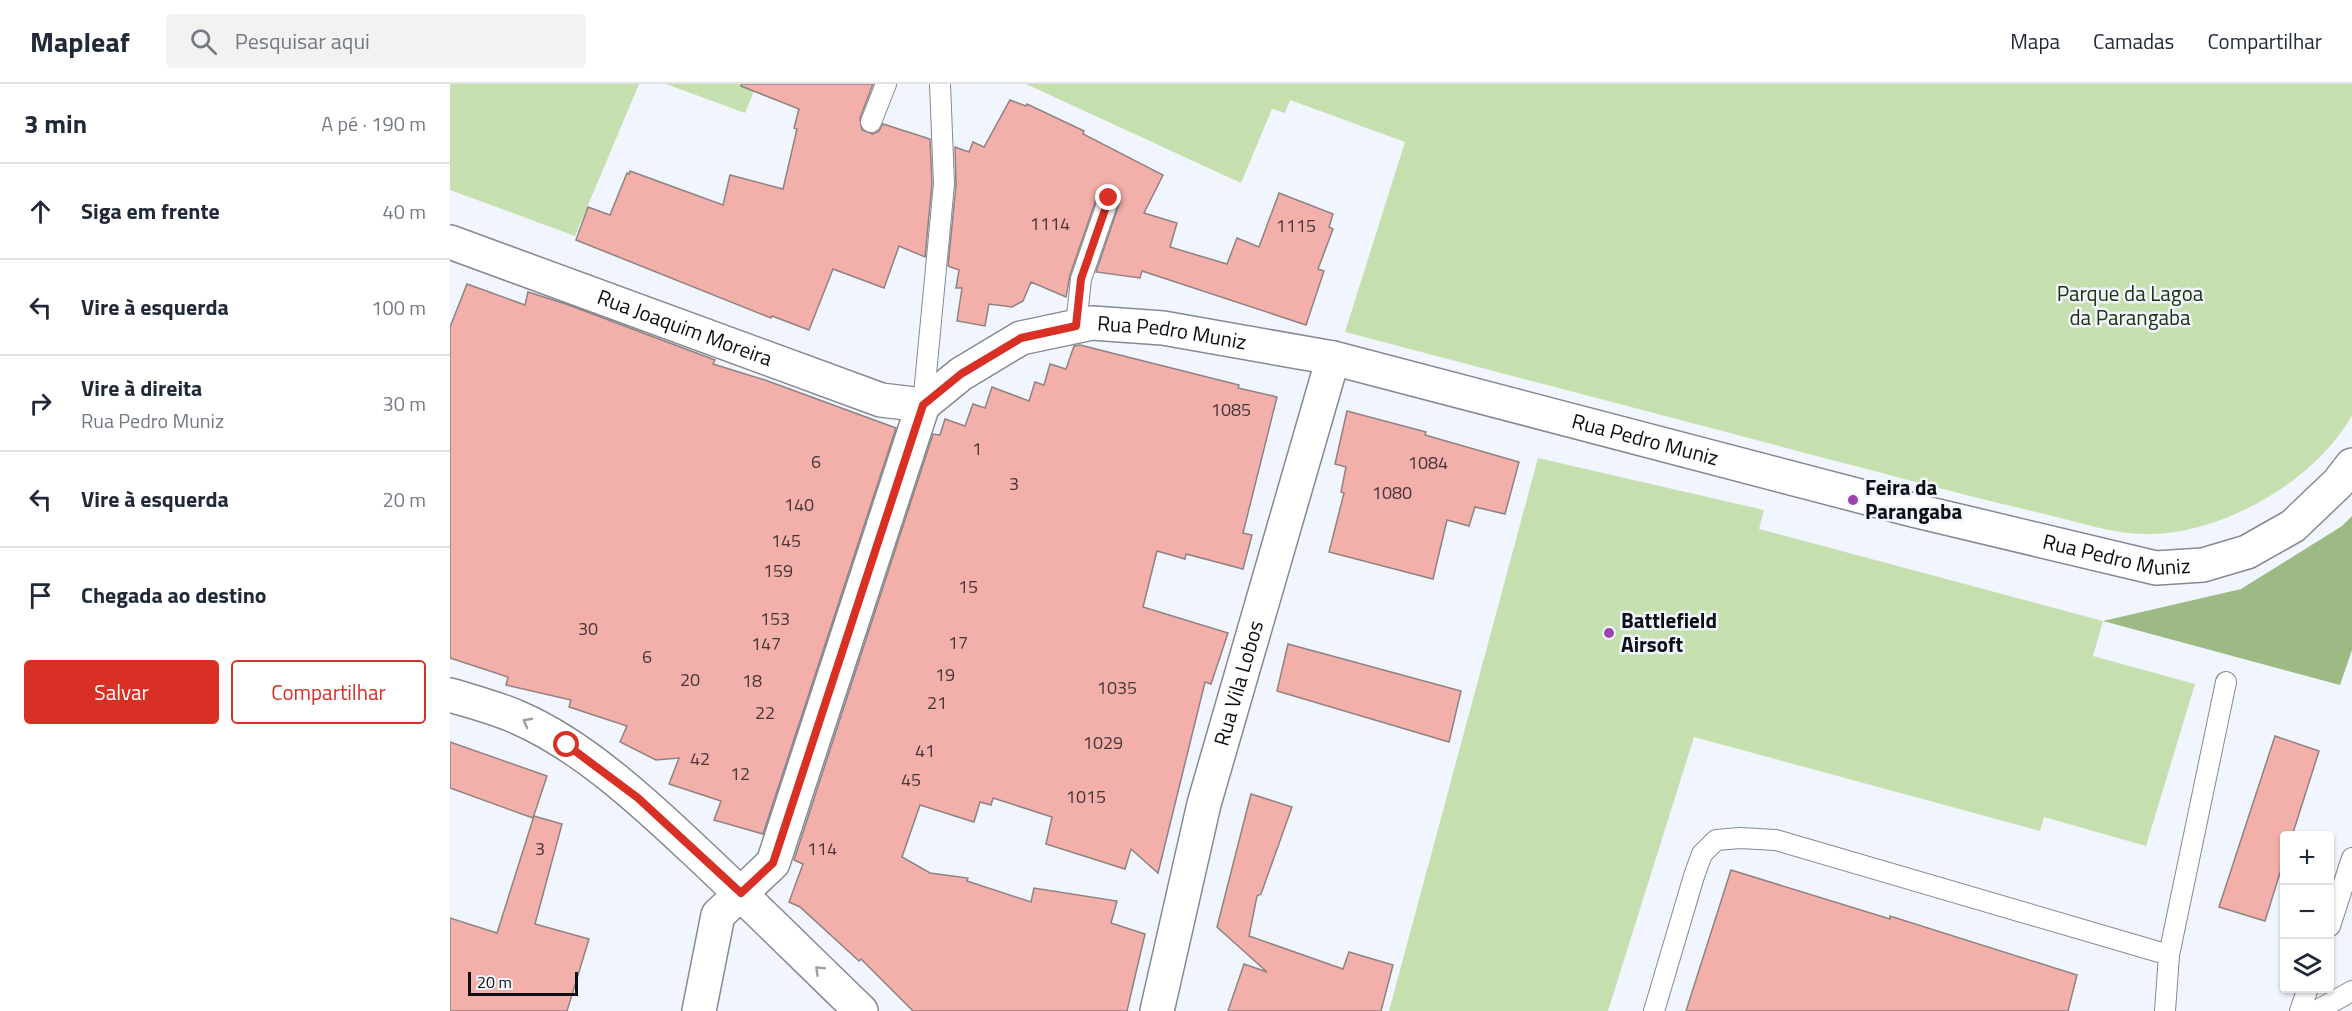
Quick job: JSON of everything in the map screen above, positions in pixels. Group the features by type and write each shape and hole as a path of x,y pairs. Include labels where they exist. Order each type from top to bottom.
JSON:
{"street":[{"name":"Rua Joaquim Moreira","path":"450,242 881,400 923,405"},
{"name":"Rua Pedro Muniz","path":"923,405 961,374 1021,338 1092,323 1163,328 1333,358 1917,511 2156,568 2203,565 2247,552 2293,526 2338,483 2352,465"},
{"name":"Rua Vila Lobos","path":"1157,1011 1204,804 1333,358"},
{"path":"699,1011 718,915 773,863 923,405"},
{"path":"450,695 520,718 567,745 638,798 741,893 861,1011"}],"lane":[{"path":"871,122 886,84"},
{"path":"923,405 944,184 940,84"},
{"path":"1076,326 1081,279 1109,198"},
{"path":"2165,1011 2169,955 2226,682"},
{"path":"1654,1011 1694,876 1702,854 1716,840 1740,838 1776,840 2169,955"},
{"path":"2334,914 2352,858"},
{"path":"2316,1011 2352,991"},
{"path":"2300,1011 2306,993"}],"green space":[{"path":"450,84 639,84 575,236 450,190"},
{"path":"666,84 757,84 745,113"},
{"name":"Parque da Lagoa da Parangaba","path":"1026,84 2352,84 2352,415 2336,439 2315,461 2291,482 2264,500 2204,525 2175,532 2146,534 2108,530 1961,494 1345,332 1405,142 1290,100 1285,113 1272,109 1241,183"},
{"path":"1538,458 1764,510 1759,529 2103,621 2093,656 2195,684 2146,846 2044,817 2040,831 1694,737 1608,1011 1389,1011"},
{"path":"2352,516 2352,650 2340,685 2103,621 2241,589 2342,526"}],"building":[{"path":"742,84 873,84 860,118 862,130 873,134 879,131 883,124 930,139 932,184 925,257 899,246 884,288 833,269 809,330 772,316 771,318 576,240 588,207 610,215 627,173 629,174 630,171 723,205 730,175 783,189 797,129 794,128 799,109 741,86"},
{"path":"1010,100 1026,106 1027,104 1084,131 1083,134 1163,175 1144,213 1177,223 1170,247 1227,264 1237,238 1259,247 1279,193 1333,214 1329,227 1333,229 1318,269 1324,271 1306,325 1142,271 1140,278 1096,272 1120,201 1118,190 1107,186 1098,194 1070,275 1066,297 1031,282 1023,301 1012,307 989,304 985,326 957,321 962,288 956,288 959,270 948,266 956,185 955,147 969,152 973,142 984,147"},
{"path":"467,284 525,305 528,292 566,304 715,360 713,364 765,380 896,428 763,834 714,820 721,801 669,784 679,758 656,760 620,742 627,726 569,707 571,700 506,685 508,677 450,658 450,327"},
{"path":"1080,345 1239,385 1238,388 1277,397 1243,533 1252,535 1243,569 1186,554 1185,559 1157,551 1143,607 1228,633 1211,684 1205,682 1158,873 1131,849 1125,869 1046,844 1052,817 993,798 991,805 980,802 974,822 920,805 902,857 930,873 968,878 967,881 1031,902 1034,888 1117,901 1111,923 1145,934 1127,1011 913,1011 861,959 859,961 800,907 789,902 803,864 794,860 933,434 940,435 945,419 965,426 973,404 985,408 992,387 1029,401 1035,382 1044,385 1050,364 1066,369 1074,346"},
{"path":"1347,411 1426,432 1425,435 1519,462 1505,514 1475,507 1469,526 1447,520 1433,579 1329,552 1344,493 1341,492 1346,467 1335,464"},
{"path":"1288,644 1461,691 1449,742 1277,691"},
{"path":"2275,736 2319,751 2294,831 2280,831 2280,873 2265,921 2219,907"},
{"path":"450,742 547,776 533,818 450,788"},
{"path":"1251,794 1292,807 1261,894 1257,896 1249,936 1343,969 1349,952 1393,965 1381,1011 1228,1011 1244,964 1267,972 1217,927"},
{"path":"534,816 562,824 535,924 589,939 567,1011 450,1011 450,918 497,933"},
{"path":"1731,870 1890,919 1890,916 2077,975 2068,1011 1686,1011"}],"place":[{"name":"Feira da Parangaba","path":"1853,500"},
{"name":"Battlefield Airsoft","path":"1609,633"}],"route":[{"path":"567,745 638,798 741,893 773,863 923,405 961,374 1021,338 1076,326 1081,279 1109,198"}]}
